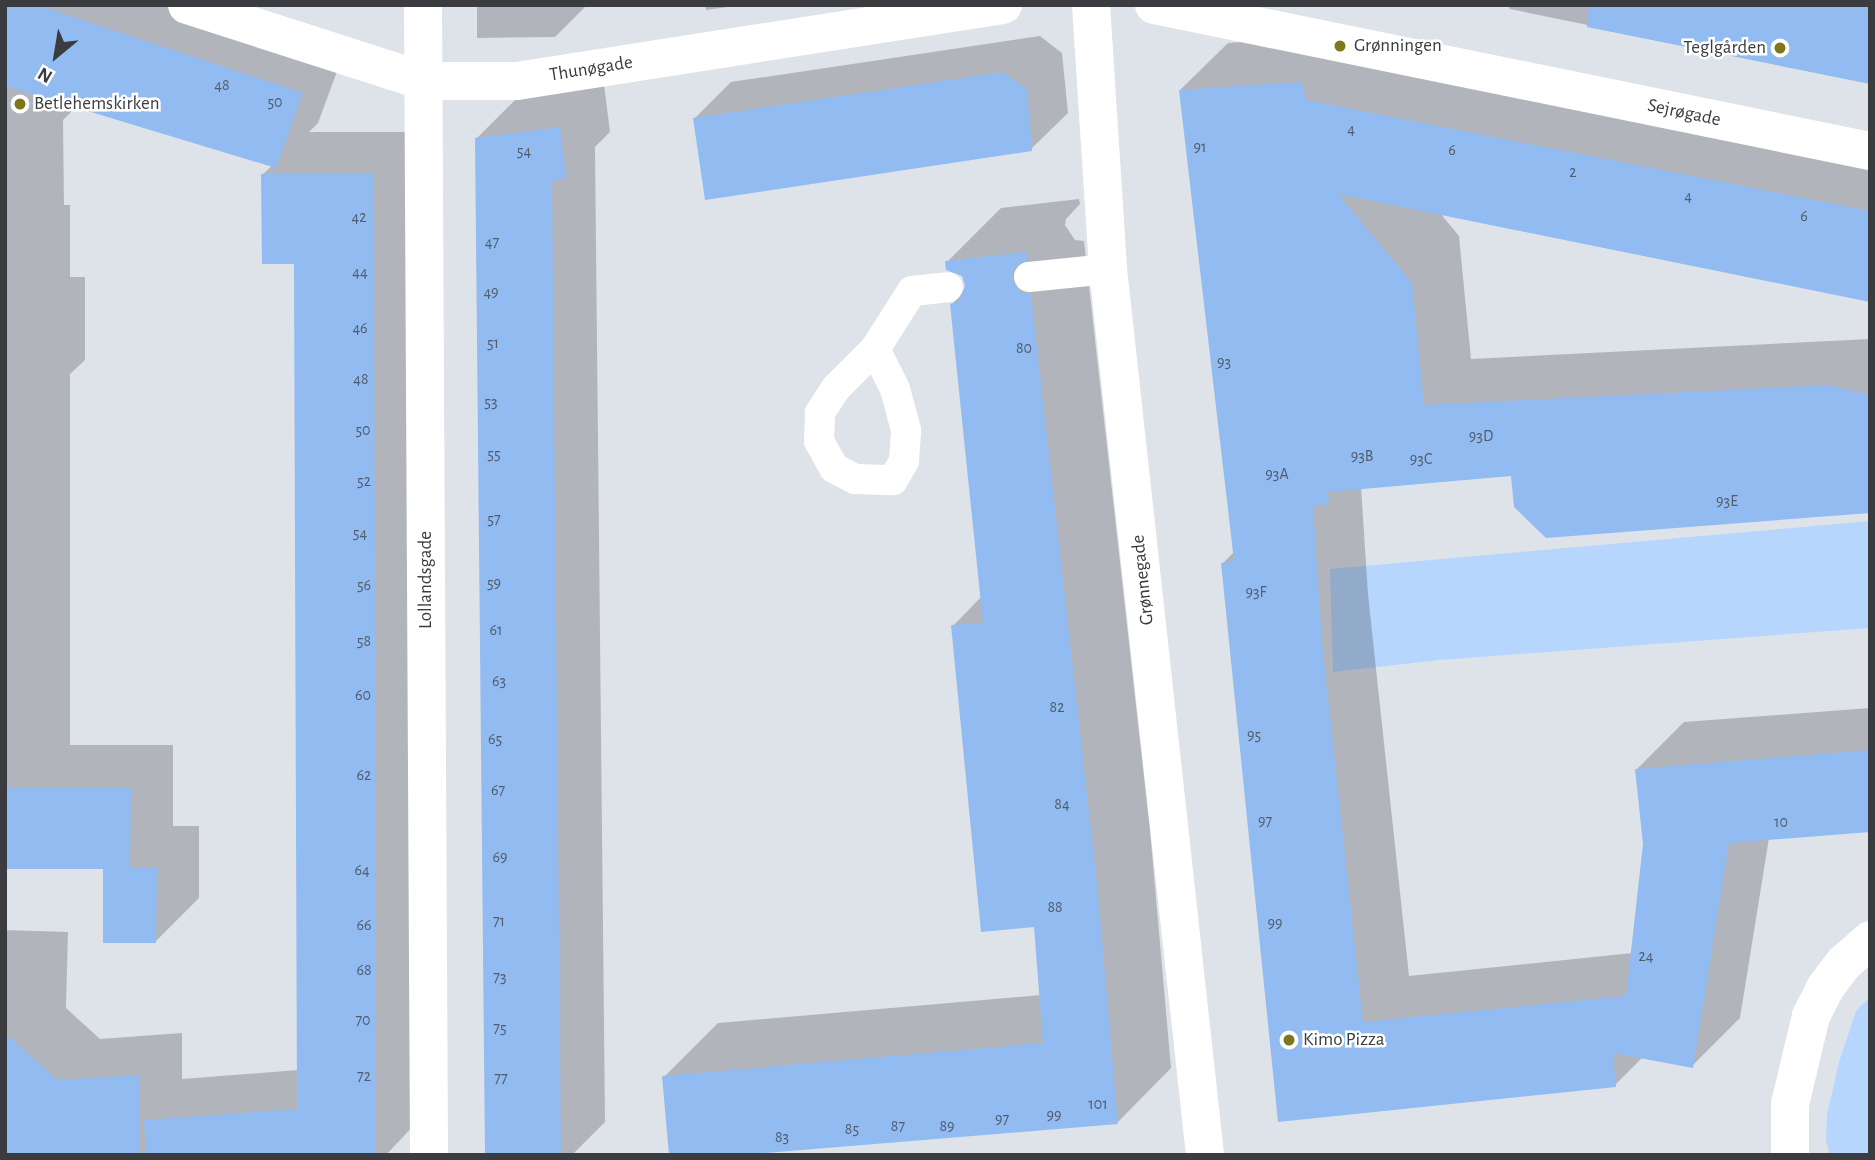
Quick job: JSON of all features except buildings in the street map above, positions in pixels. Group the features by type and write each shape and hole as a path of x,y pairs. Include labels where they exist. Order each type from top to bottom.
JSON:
{"street":[{"name":"Thunøgade","path":"187,5 424,81 517,81 1003,5"},
{"name":"Lollandsgade","path":"423,5 429,1155"},
{"name":"Grønnegade","path":"1091,5 1108,270 1205,1155"},
{"path":"1154,5 1308,22"},
{"name":"Sejrøgade","path":"1308,22 1499,74 1870,151"},
{"path":"1790,1155 1790,1104 1811,1016 1825,988 1844,963 1870,940"}],"lane":[{"path":"1029,277 1108,270"},
{"path":"875,349 912,291 948,287"}],"shaded area":[{"path":"1870,521 1870,628 1439,660 1333,672 1330,569"},
{"path":"1870,997 1870,1155 1830,1155 1826,1140 1827,1115 1839,1062 1856,1011"}],"place":[{"name":"Grønningen","path":"1340,46"},
{"name":"Teglgården","path":"1780,48"},
{"name":"Betlehemskirken","path":"20,104"},
{"name":"Kimo Pizza","path":"1289,1040"}]}
